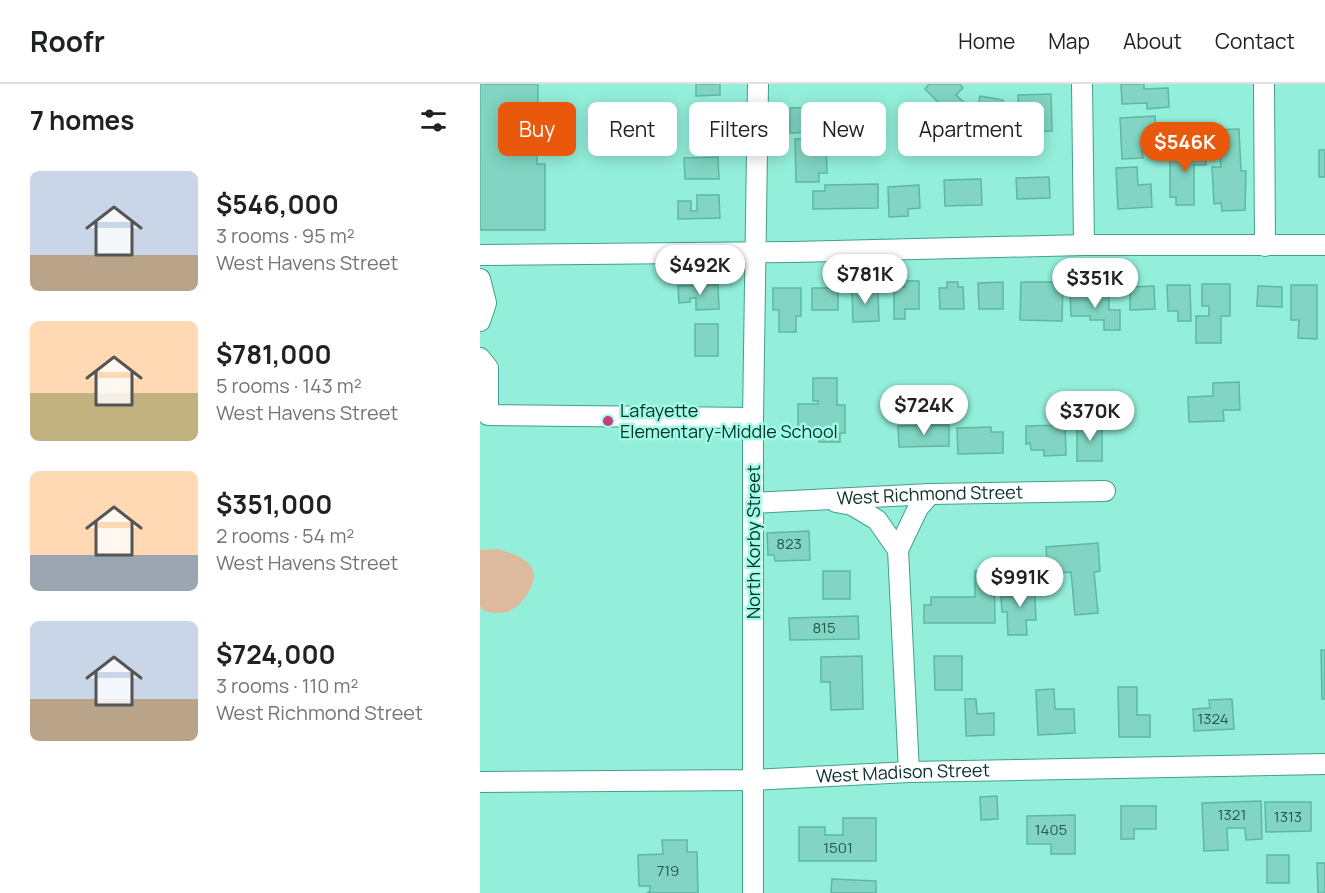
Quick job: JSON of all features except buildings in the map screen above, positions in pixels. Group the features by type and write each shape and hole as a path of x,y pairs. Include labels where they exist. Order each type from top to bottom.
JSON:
{"street":[{"name":"North Korby Street","path":"753,893 753,418 758,84"},
{"path":"1082,84 1084,245"},
{"path":"1264,84 1265,246"},
{"path":"480,255 1084,245 1325,245"},
{"path":"480,279 486,303 480,321"},
{"path":"480,358 488,368 488,415 753,418"},
{"name":"West Richmond Street","path":"754,503 930,494 1105,491"},
{"path":"909,772 898,550 918,508 930,494"},
{"path":"821,499 852,505 877,520 898,550"},
{"name":"West Madison Street","path":"480,783 754,780 909,772 1325,764"}],"shaded area":[{"path":"498,549 514,554 528,563 534,576 529,591 519,604 507,612 492,613 484,611 480,606 480,550"}],"place":[{"name":"Lafayette Elementary-Middle School","path":"608,421"}]}
